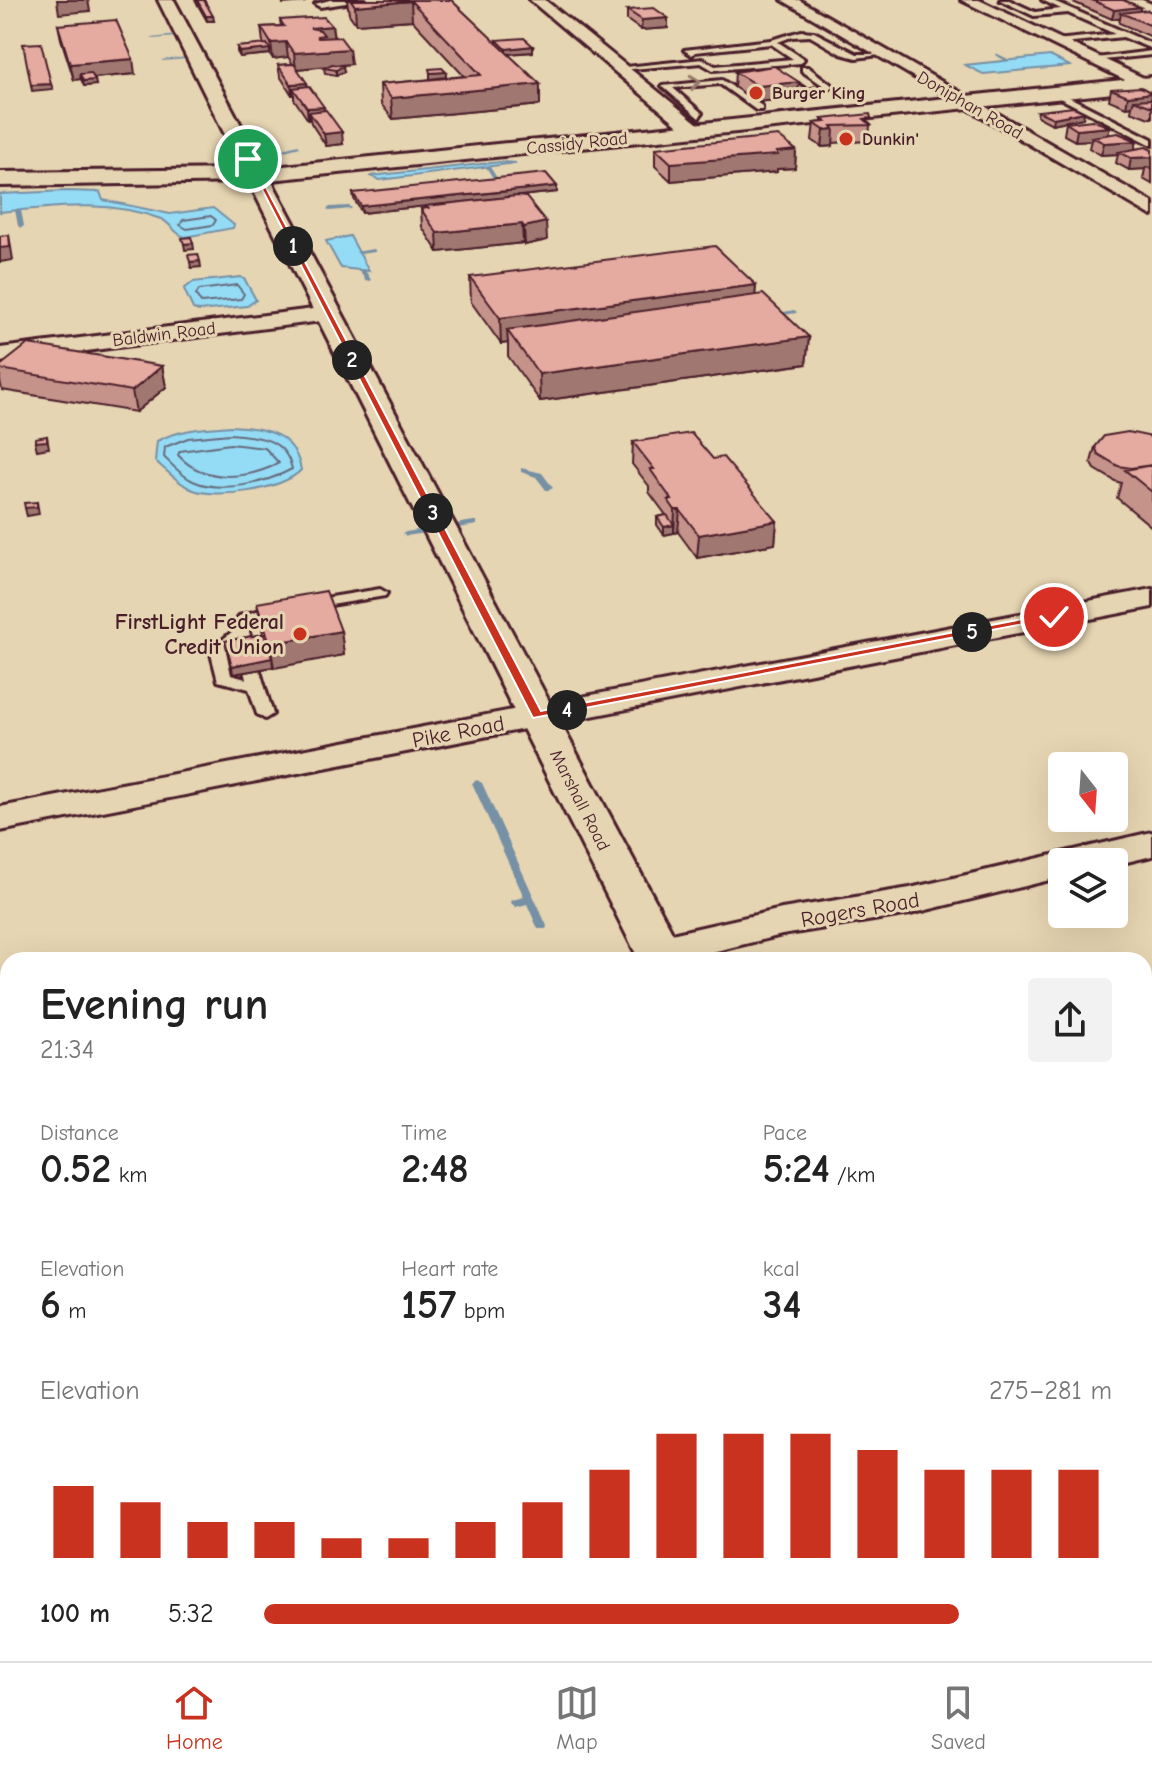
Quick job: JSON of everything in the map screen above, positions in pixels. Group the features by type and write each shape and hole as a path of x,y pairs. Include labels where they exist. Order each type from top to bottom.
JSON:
{"street":[{"name":"Marshall Road","path":"166,0 658,952"},
{"path":"320,4 360,0"},
{"path":"537,0 620,68 697,123"},
{"name":"Doniphan Road","path":"789,0 857,48 883,54 1152,210"},
{"path":"968,0 1149,85"},
{"path":"1127,0 1152,10"},
{"name":"Cassidy Road","path":"262,186 317,169 697,123 1149,85"},
{"path":"0,179 192,177 262,186"},
{"name":"Baldwin Road","path":"0,355 329,314"},
{"name":"Pike Road","path":"0,819 1152,598"},
{"path":"1128,850 1152,844"},
{"name":"Rogers Road","path":"674,952 782,922 910,901 1048,868"}],"lane":[{"path":"1003,0 1034,14 1070,11"},
{"path":"1045,0 1152,47"},
{"path":"805,63 713,68 688,50 772,42 786,35 811,32 831,43 857,48"},
{"path":"1056,42 1125,35"},
{"path":"1088,39 1125,56"},
{"path":"732,46 802,93 829,86 805,63 772,42"},
{"path":"817,44 857,48"},
{"path":"781,48 803,46"},
{"path":"843,57 857,48"},
{"path":"1093,59 1152,53"},
{"path":"620,68 703,61"},
{"path":"697,123 666,86 722,82 759,108"},
{"path":"1057,93 1152,142"},
{"path":"265,714 254,679 224,678 218,650 243,640 240,624 252,615 380,593"}],"water":[{"path":"1050,56 1070,66 983,74 965,65"},
{"path":"500,162 516,163 380,180 370,176"},
{"path":"100,192 103,200 170,214 213,208 234,225 233,228 185,237 161,219 121,209 81,206 0,212 0,194"},
{"path":"350,236 369,271 341,268 326,241"},
{"path":"241,277 256,300 247,306 199,311 193,309 184,289 193,282"},
{"path":"202,428 254,428 284,439 292,447 301,470 265,488 216,493 191,489 155,461 157,441"}],"building":[{"path":"197,0 204,0 213,16 206,16"},
{"path":"351,0 451,0 540,84 391,98 380,84 481,75 411,1 355,6"},
{"path":"1092,0 1123,0 1140,7 1114,10"},
{"path":"654,8 668,18 642,20 627,10"},
{"path":"1152,12 1152,26 1121,13"},
{"path":"324,17 332,26 310,28 320,30 324,35 318,38 340,37 349,49 294,53 286,42 271,43 261,27 284,26 280,20"},
{"path":"116,20 133,59 70,64 58,25"},
{"path":"524,38 533,46 506,49 497,40"},
{"path":"41,43 51,84 31,85 23,44"},
{"path":"267,44 270,49 239,52 237,47"},
{"path":"294,64 307,83 291,84 278,65"},
{"path":"332,64 343,66 336,70 324,68"},
{"path":"774,66 799,82 758,86 735,72"},
{"path":"442,68 446,72 430,73 429,69"},
{"path":"91,73 95,80 83,81 80,74"},
{"path":"309,86 324,107 307,108 293,88"},
{"path":"1141,87 1152,93 1128,96 1111,89"},
{"path":"1152,99 1152,107 1134,100"},
{"path":"1074,107 1084,112 1053,118 1038,111"},
{"path":"326,110 342,132 324,134 309,112"},
{"path":"870,114 871,118 864,119 871,125 832,126 834,129 824,130 814,123 826,122 822,119"},
{"path":"1092,120 1110,127 1077,130 1066,123"},
{"path":"1118,133 1137,141 1104,143 1092,137"},
{"path":"778,136 796,150 776,152 778,155 671,163 655,148"},
{"path":"1146,147 1152,150 1152,157 1131,158 1119,152"},
{"path":"546,173 557,186 361,206 353,193"},
{"path":"526,197 546,222 524,227 522,224 437,233 421,209 428,208 426,206"},
{"path":"9,235 10,247 0,248 0,236"},
{"path":"191,237 193,243 184,244 182,238"},
{"path":"715,246 756,285 500,318 470,277"},
{"path":"198,254 200,261 190,262 188,255"},
{"path":"763,294 809,337 539,374 507,330"},
{"path":"28,344 162,366 132,391 0,369"},
{"path":"1128,432 1152,437 1152,465 1118,466 1098,454 1095,447 1104,436"},
{"path":"691,433 713,459 723,457 777,521 699,535 680,510 675,510 668,500 672,500 650,469 654,469 633,442"},
{"path":"47,436 47,441 35,442 35,438"},
{"path":"1152,465 1152,492 1125,470"},
{"path":"37,502 37,507 25,508 24,503"},
{"path":"667,515 674,525 664,527 657,517"},
{"path":"326,591 341,631 270,644 257,603"},
{"path":"264,634 272,658 232,666 225,641"}],"waterway":[{"path":"153,38 186,35"},
{"path":"996,54 1007,60"},
{"path":"163,60 197,57"},
{"path":"248,159 298,146"},
{"path":"488,168 495,177"},
{"path":"330,209 349,208"},
{"path":"18,210 21,226"},
{"path":"359,252 373,251"},
{"path":"363,271 368,280"},
{"path":"772,315 794,312"},
{"path":"524,470 539,475 549,488"},
{"path":"406,534 474,523"},
{"path":"477,783 530,899"},
{"path":"516,903 530,899"},
{"path":"530,899 542,926"}],"place":[{"name":"Burger King","path":"756,93"},
{"name":"Dunkin'","path":"846,139"},
{"name":"FirstLight Federal Credit Union","path":"300,634"}],"route":[{"path":"248,159 537,715 1054,617"}]}
